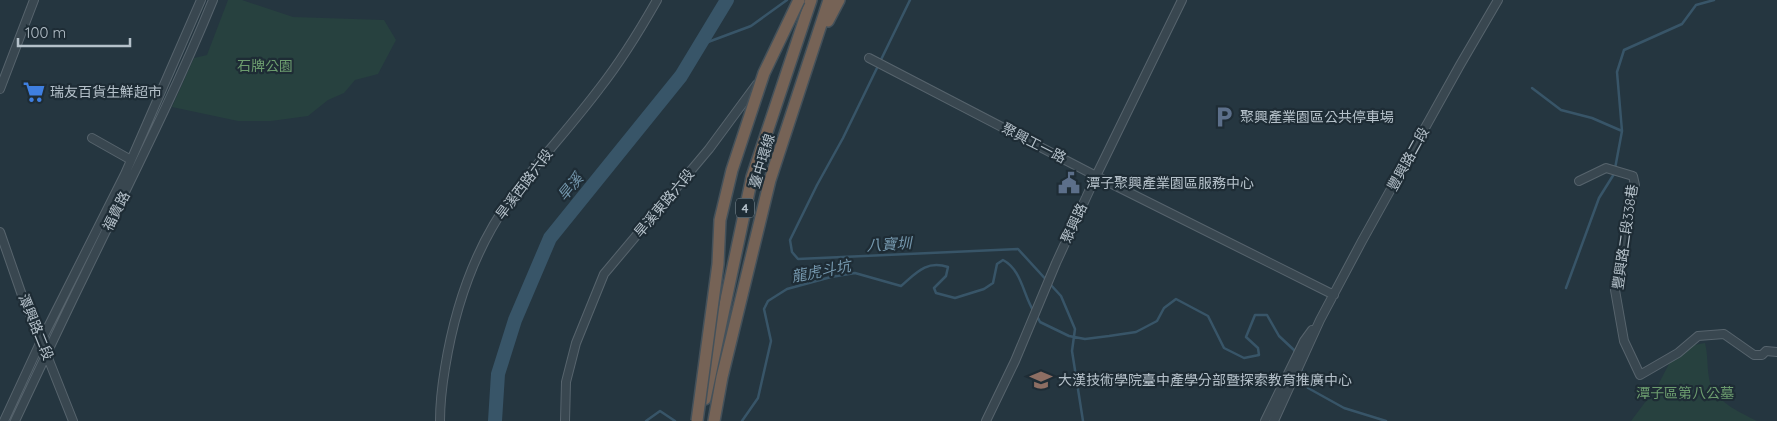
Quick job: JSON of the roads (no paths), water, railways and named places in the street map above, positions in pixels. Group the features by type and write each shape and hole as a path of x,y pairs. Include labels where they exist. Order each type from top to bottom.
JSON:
{"highway":[{"path":"698,421 718,264 720,220 732,170 764,73 800,0"},
{"name":"臺中環線","path":"698,421 752,177 811,0"},
{"name":"臺中環線","path":"714,421 722,378 770,180 829,0"},
{"path":"811,54 839,0"}],"street":[{"path":"0,89 34,0"},
{"name":"福貴路","path":"4,421 41,341 131,160 201,0"},
{"name":"福貴路","path":"15,421 136,172 213,0"},
{"name":"旱溪西路六段","path":"440,421 442,388 450,341 461,297 477,257 495,222 514,194 600,88 657,0"},
{"name":"旱溪東路六段","path":"565,421 566,382 576,343 604,274 709,150 746,101 781,43 800,0"},
{"name":"聚興路","path":"986,421 1015,361 1096,176 1182,0"},
{"name":"豐興路二段","path":"1265,421 1362,241 1460,64 1498,0"},
{"name":"聚興工一路","path":"869,58 1096,176 1334,295"},
{"path":"92,138 131,160"},
{"name":"豐興路二段338巷","path":"1579,181 1606,168 1633,176 1635,186 1629,206 1627,233 1615,290 1624,341 1640,374 1678,353 1698,336 1724,334 1754,355 1762,355 1766,351 1777,352"},
{"name":"潭興路二段","path":"0,232 18,284 73,421"},
{"name":"豐興路二段","path":"1274,421 1298,361"}],"waterway":[{"name":"旱溪","path":"495,421 498,374 515,320 550,238 681,76 727,0"},
{"path":"700,45 751,26 787,0"},
{"name":"八寶圳","path":"910,0 843,138 790,240 792,252 798,259 1018,249 1061,296 1075,329 1072,351 1083,421"},
{"path":"1566,288 1599,198 1614,174 1622,131 1617,72 1624,50 1682,24 1696,5 1714,0"},
{"path":"1532,88 1561,110 1592,118 1622,131"},
{"name":"龍虎斗坑","path":"742,421 758,398 771,341 764,309 768,301 787,289 831,277 855,273 901,286 922,269 933,265 940,265 948,267 946,276 934,288 936,293 955,298 984,289 993,283 997,264 1003,260 1009,264 1018,276 1034,312"},
{"name":"龍虎斗坑","path":"1037,316 1040,322 1069,336 1085,339 1136,332 1157,321 1164,308 1176,299 1208,316 1224,348 1244,358 1259,355 1258,348 1246,337 1255,315 1267,315 1279,336 1294,350 1295,354"},
{"name":"龍虎斗坑","path":"1301,368 1308,388 1344,408 1386,421"},
{"name":"龍虎斗坑","path":"646,421 660,411 675,421"}],"place":[{"name":"瑞友百貨生鮮超市","path":"34,92"},
{"name":"聚興產業園區公共停車場","path":"1224,117"},
{"name":"潭子聚興產業園區服務中心","path":"1069,183"},
{"name":"大漢技術學院臺中產學分部暨探索教育推廣中心","path":"1041,380"}],"park label":[{"name":"石牌公園","path":"265,66"},
{"name":"潭子區第八公墓","path":"1685,393"}]}
